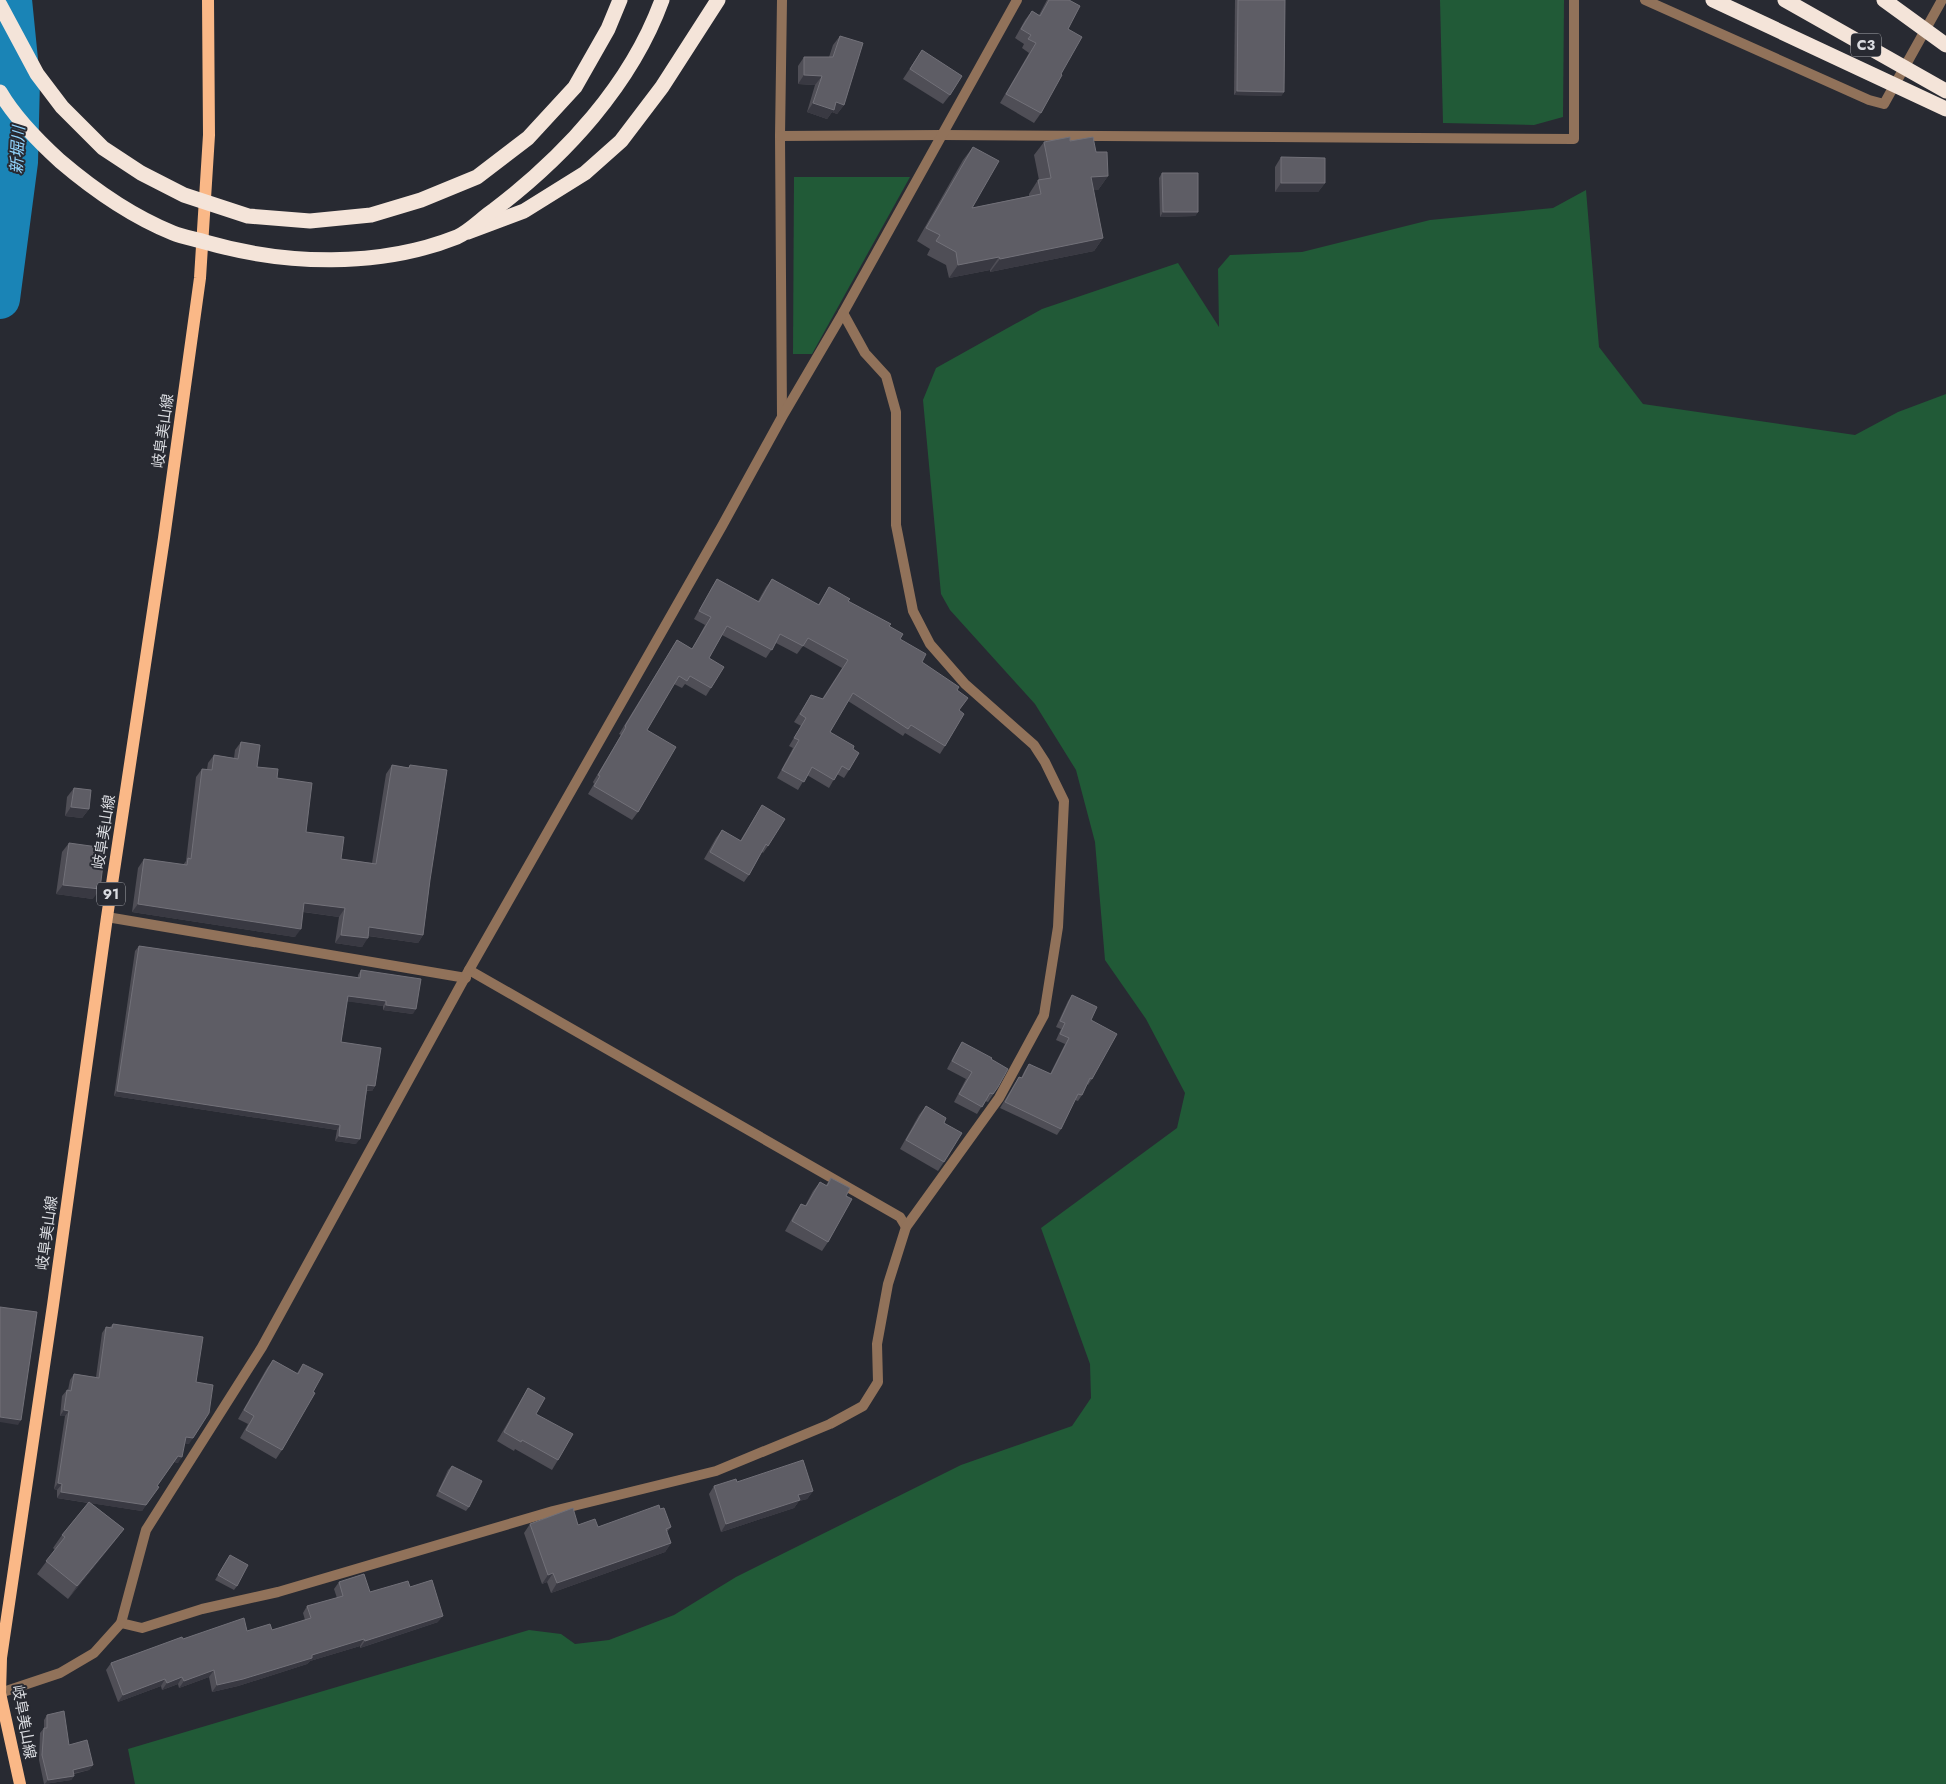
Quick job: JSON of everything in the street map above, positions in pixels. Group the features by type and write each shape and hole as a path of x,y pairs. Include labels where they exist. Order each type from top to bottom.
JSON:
{"highway":[{"path":"0,4 37,74 62,107 104,148 142,173 184,195 248,216 310,221 371,214 422,200 477,177 528,138 575,87 608,29 620,0"},
{"path":"458,236 520,190 552,161 583,128 618,83 654,23 662,0"},
{"path":"0,92 10,109 46,148 87,184 131,212 173,233 234,250 273,256 336,259 401,254 458,236 524,211 585,173 621,141 662,87 718,0"},
{"path":"1713,0 1946,109"},
{"name":"C3","path":"1785,0 1946,91"},
{"path":"1884,0 1946,45"}],"main road":[{"name":"岐阜美山線","path":"20,1784 0,1693 1,1658 52,1315 107,917 164,538 200,278 209,135 208,0"}],"street":[{"path":"782,0 780,136 782,418"},
{"path":"0,1693 60,1673 94,1653 121,1623 146,1530 262,1347 468,974 843,313 1017,0"},
{"path":"780,136 942,135 1574,139 1574,0"},
{"path":"1645,0 1870,100 1884,104 1942,0"},
{"path":"121,1623 142,1628 202,1609 278,1592 553,1511 716,1471 830,1424 863,1406 878,1382 878,1344 888,1284 906,1227 999,1098 1044,1016 1058,927 1064,801 1045,762 1034,745 959,677 930,644 913,611 896,525 896,412 886,376 865,353 843,313"},
{"path":"107,917 468,974 900,1217 906,1227"}],"green space":[{"path":"1440,0 1564,0 1563,117 1534,125 1443,123"},
{"path":"794,177 910,177 812,354 793,354"},
{"path":"1586,190 1599,347 1643,404 1855,435 1898,412 1946,394 1946,1784 135,1784 128,1749 529,1630 561,1634 575,1644 609,1640 674,1615 736,1577 961,1465 1072,1426 1091,1398 1090,1364 1041,1228 1177,1128 1185,1093 1146,1019 1105,960 1095,842 1076,770 1035,704 950,610 941,594 923,400 936,368 1042,309 1178,263 1219,327 1218,269 1230,255 1302,252 1430,220 1553,208"}],"building":[{"path":"1049,0 1069,0 1080,6 1068,29 1082,37 1041,113 1006,94 1036,43 1028,39 1031,35 1021,29 1032,11 1040,16"},
{"path":"1238,0 1285,0 1284,92 1237,91"},
{"path":"840,36 863,43 844,105 836,102 834,110 813,103 822,76 804,75 804,57 833,57"},
{"path":"922,50 962,76 950,95 910,69"},
{"path":"1070,137 1070,141 1093,137 1096,152 1107,152 1108,176 1091,177 1103,238 1000,259 999,257 958,265 956,252 936,241 940,235 926,228 973,147 999,161 972,208 1041,194 1038,180 1051,178 1044,142"},
{"path":"1281,157 1325,158 1325,183 1281,183"},
{"path":"1162,173 1198,173 1198,212 1163,212"},
{"path":"717,579 759,602 772,579 819,605 829,587 850,599 848,601 891,624 889,626 903,634 900,639 926,654 922,662 959,687 957,690 968,698 959,710 964,714 945,746 911,725 908,729 853,693 830,732 854,746 853,749 859,753 849,770 842,766 834,780 812,767 804,782 782,770 799,740 794,738 806,718 800,714 811,695 823,699 848,660 808,638 803,646 780,634 772,650 727,626 709,658 724,667 711,688 690,676 687,681 679,676 647,730 676,747 638,812 594,786 625,726 677,640 692,649 711,617 699,611"},
{"path":"241,742 260,745 257,767 278,769 277,778 312,783 306,832 344,837 341,859 376,864 392,765 409,768 410,765 447,770 423,935 369,927 368,938 341,935 345,908 304,903 301,929 138,904 144,859 187,865 188,858 191,859 202,769 212,770 214,755 238,759"},
{"path":"74,788 91,790 89,809 71,807"},
{"path":"762,805 785,819 768,846 766,844 749,875 710,852 722,830 741,841"},
{"path":"69,843 105,848 100,889 63,885"},
{"path":"139,946 360,978 361,970 421,979 416,1009 386,1005 386,1001 348,996 341,1042 381,1048 375,1086 367,1085 360,1139 339,1136 340,1125 117,1091"},
{"path":"1072,995 1097,1007 1091,1020 1117,1034 1092,1079 1090,1078 1082,1095 1078,1094 1061,1129 1005,1102 1019,1077 1022,1078 1029,1064 1051,1074 1069,1038 1060,1034 1065,1023 1060,1021"},
{"path":"962,1042 1008,1069 998,1087 993,1094 990,1093 982,1107 959,1094 972,1072 952,1061"},
{"path":"926,1106 946,1118 944,1123 962,1133 944,1162 906,1140"},
{"path":"831,1178 850,1188 846,1196 852,1199 828,1242 792,1221 801,1204 806,1206 820,1182 827,1186"},
{"path":"0,1307 37,1312 21,1420 0,1417"},
{"path":"113,1324 203,1337 196,1382 213,1385 209,1413 193,1438 186,1437 182,1457 178,1456 146,1505 61,1492 62,1484 58,1483 69,1411 64,1410 67,1390 71,1391 74,1374 99,1378 106,1327 112,1328"},
{"path":"273,1360 298,1374 303,1364 323,1374 313,1392 315,1393 282,1450 246,1430 254,1416 244,1410"},
{"path":"528,1388 545,1398 536,1414 573,1434 558,1460 504,1432"},
{"path":"803,1460 813,1491 798,1495 800,1500 726,1524 714,1486 736,1479 737,1482"},
{"path":"452,1466 482,1481 469,1507 439,1491"},
{"path":"89,1502 124,1529 77,1586 46,1561 65,1537 62,1535"},
{"path":"659,1505 660,1509 664,1508 671,1527 666,1529 671,1543 557,1583 553,1573 548,1575 530,1524 573,1508 578,1525 595,1519 598,1527"},
{"path":"230,1555 248,1565 237,1586 218,1575"},
{"path":"364,1574 370,1592 408,1581 410,1587 432,1580 443,1616 365,1641 364,1639 312,1655 312,1658 243,1679 217,1685 214,1670 184,1681 182,1677 167,1683 165,1679 123,1695 111,1663 182,1637 183,1639 244,1618 247,1631 270,1624 272,1630 311,1618 307,1606 343,1596 339,1582"},
{"path":"64,1711 69,1745 87,1740 93,1765 73,1770 74,1776 48,1780 42,1755 44,1728 47,1728 47,1715"}],"waterway":[{"name":"新堀川","path":"0,299 18,162 20,80 12,0"}]}
